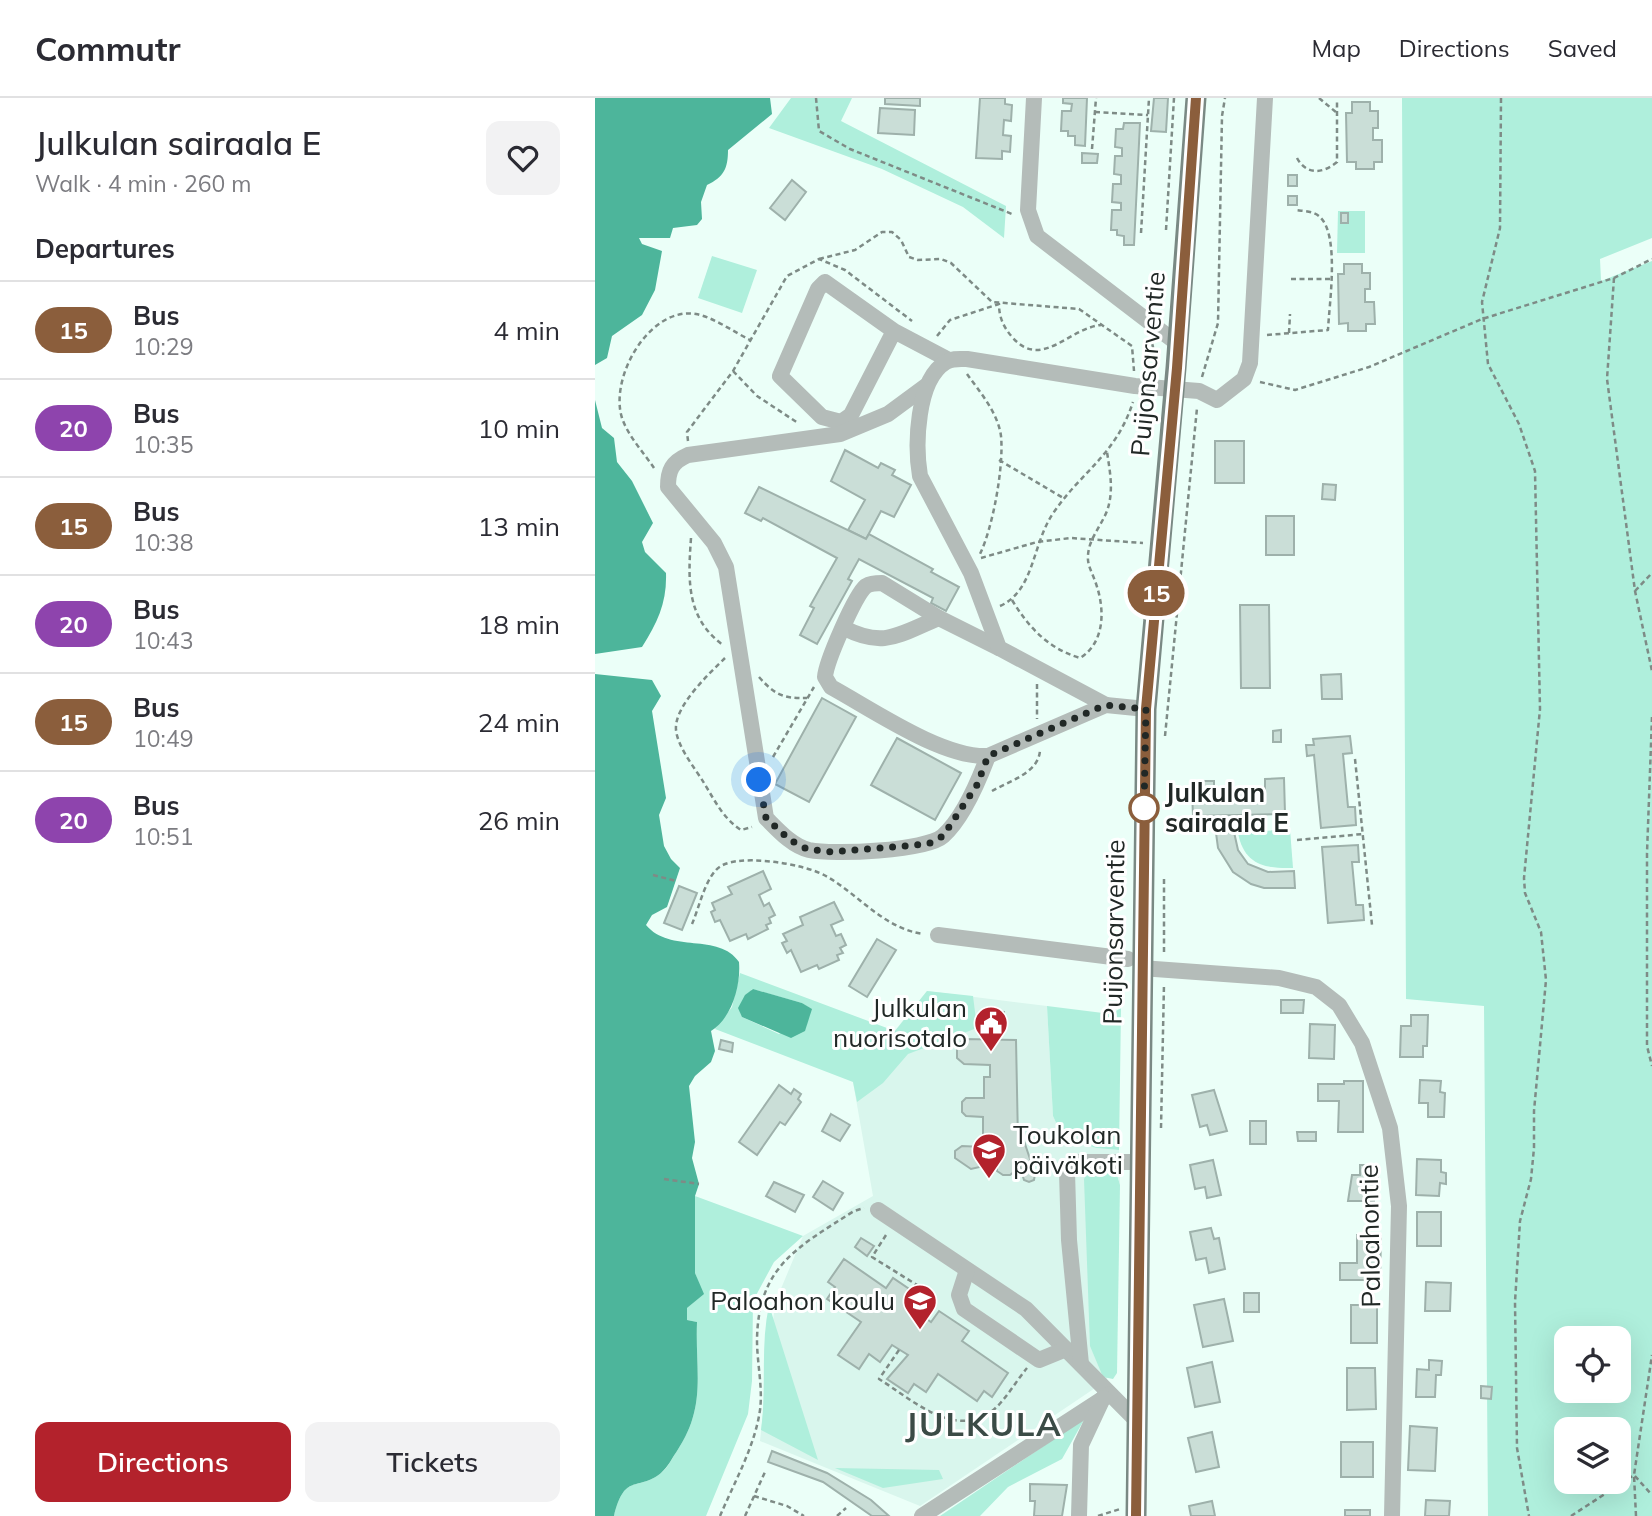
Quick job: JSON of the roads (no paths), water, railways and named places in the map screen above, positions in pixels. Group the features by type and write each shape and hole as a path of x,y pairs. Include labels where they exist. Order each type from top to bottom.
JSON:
{"main road":[{"name":"Puijonsarventie","path":"1129,1512 1138,1422 1140,1163 1135,964 1146,709 1178,344 1196,98"}],"street":[{"path":"1034,98 1028,210 1030,224 1037,236 1178,344"},
{"path":"894,331 851,415 841,422 822,417 779,376 818,289 825,282 894,331 949,360 1007,364 1135,386 1199,391 1217,400 1244,379 1254,336 1265,98"},
{"path":"949,360 938,368 926,386 888,414 840,434 688,455 677,460 671,468 668,487 700,523 726,567 766,818 790,840 807,849 831,852 928,844 943,836 977,785 988,756"},
{"path":"926,386 920,415 917,460 920,476 971,573 999,648"},
{"path":"1105,705 988,756 973,757 945,749 831,687 825,677 826,666 864,588 882,583 939,618 1105,705 1146,709"},
{"path":"843,628 866,640 879,641 939,618"},
{"name":"Paloahontie","path":"938,935 1135,964 1164,971 1279,978 1317,987 1339,1006 1362,1043 1390,1128 1399,1206 1392,1516"},
{"path":"1081,1364 1069,1240 1067,1172 1071,1164 1077,1162 1140,1163"},
{"path":"878,1210 1026,1309 1081,1364 1106,1396 1138,1422"},
{"path":"967,1269 959,1295 964,1309 1036,1357 1051,1357 1066,1349"},
{"path":"922,1516 1106,1396"},
{"path":"1079,1516 1081,1445 1106,1396"}],"place":[{"name":"Julkulan sairaala E","path":"1144,808"},
{"name":"Julkulan nuorisotalo","path":"991,1053"},
{"name":"Toukolan päiväkoti","path":"989,1180"},
{"name":"Paloahon koulu","path":"920,1331"}],"district":[{"name":"JULKULA","path":"984,1424"}]}
